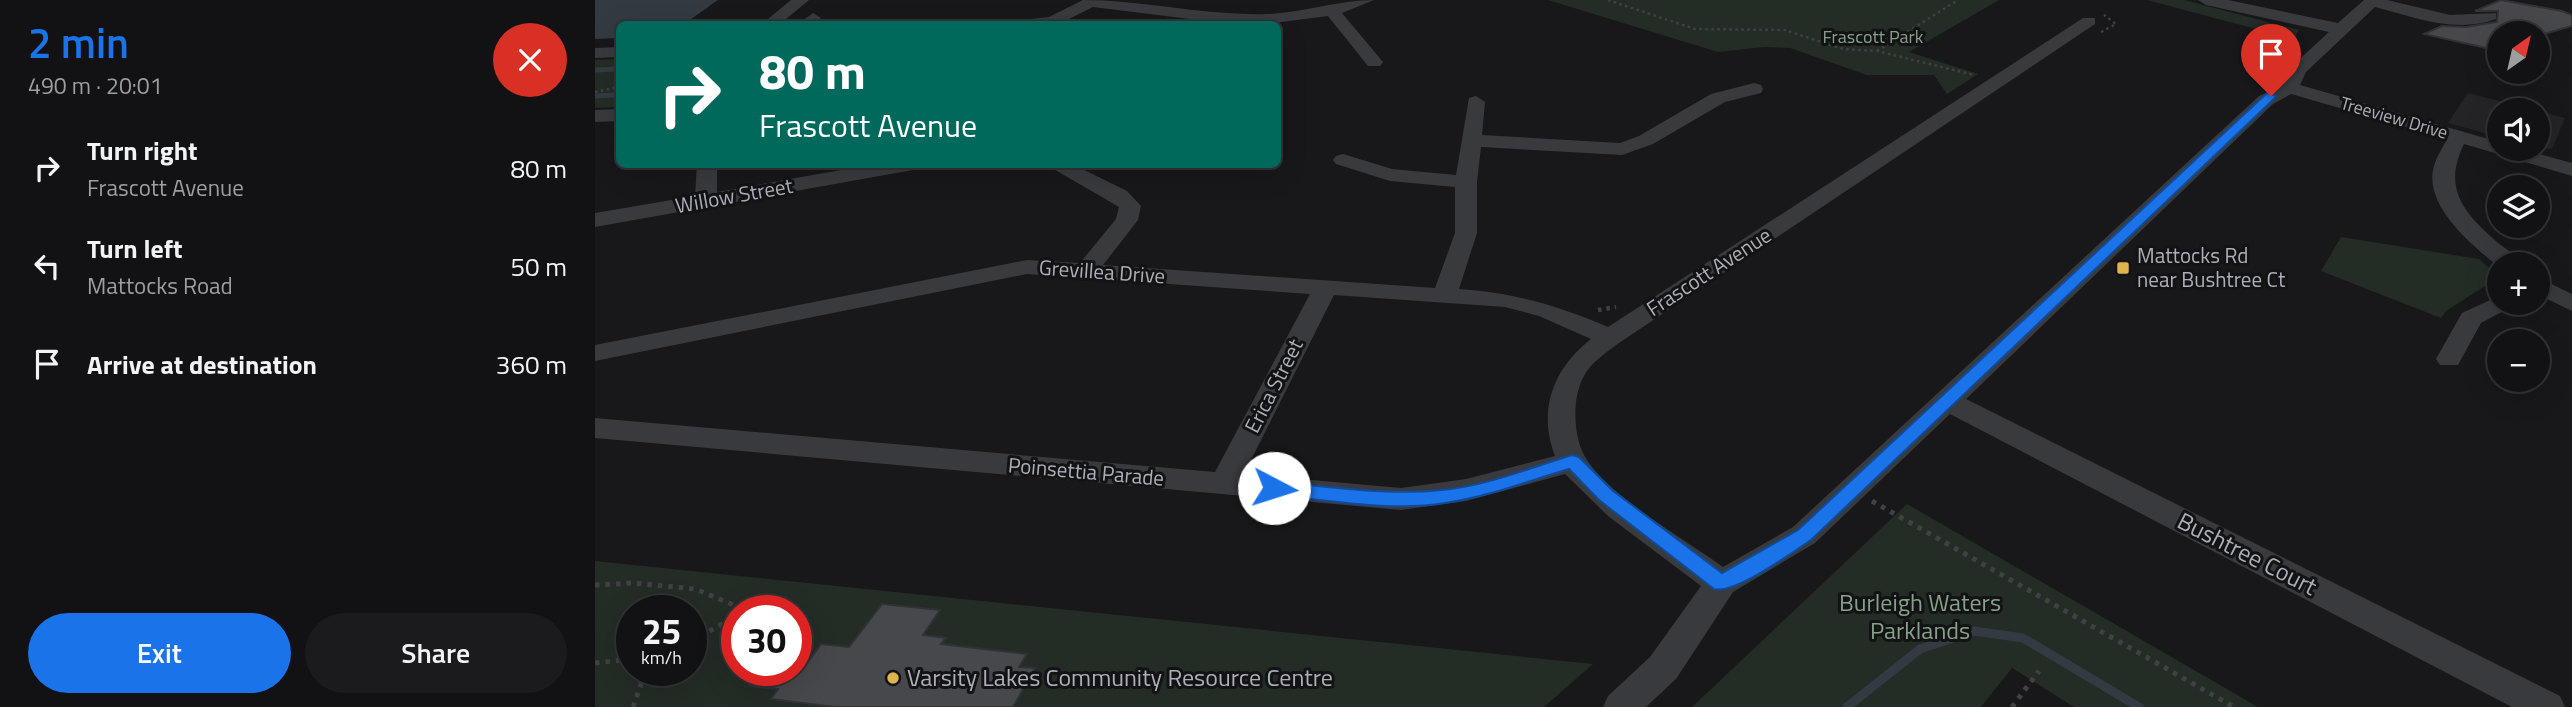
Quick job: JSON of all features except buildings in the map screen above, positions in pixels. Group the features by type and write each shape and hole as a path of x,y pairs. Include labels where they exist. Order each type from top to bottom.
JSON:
{"street":[{"path":"774,21 801,0"},
{"path":"1166,13 1185,0"},
{"path":"1053,21 1093,1 1235,21 1332,11 1366,0"},
{"path":"2206,0 2341,29"},
{"path":"1621,707 1663,668 1721,583 1785,549 1853,490 2266,100 2289,88 2294,73 2373,0 2460,21 2481,20 2490,16"},
{"path":"1332,11 1374,62"},
{"name":"Frascott Avenue","path":"1721,583 1593,485 1572,461 1561,416 1569,378 1580,362 1610,337 2091,23"},
{"path":"595,53 616,52"},
{"name":"Treeview Drive","path":"2289,88 2487,145"},
{"path":"1471,140 1622,149 1646,140 1718,99 1754,89"},
{"path":"1444,297 1466,233 1466,182 1476,102"},
{"path":"595,116 616,115"},
{"path":"2458,136 2442,174 2447,193 2459,216 2496,252"},
{"path":"1343,160 1390,175 1466,182"},
{"name":"Treeview Drive","path":"2541,161 2572,170"},
{"path":"706,201 707,168"},
{"name":"Willow Street","path":"595,220 891,168"},
{"path":"1063,168 1119,196 1130,206 1127,220 1087,270"},
{"name":"Grevillea Drive","path":"595,353 1006,269 1087,270 1527,304 1610,337"},
{"name":"Erica Street","path":"1224,484 1325,289"},
{"path":"2550,293 2572,304"},
{"path":"2449,359 2471,318 2487,310"},
{"name":"Bushtree Court","path":"1947,401 2547,707"},
{"name":"Poinsettia Parade","path":"595,428 1401,499 1444,497 1486,488 1572,461"}],"path":[{"path":"1608,0 1695,29 1772,29 1843,49 1877,51 1978,76 1969,83"},
{"path":"1877,51 1958,0"},
{"path":"2110,17 2116,24 2091,23 2110,17"},
{"path":"595,92 616,88"},
{"path":"1595,310 1616,307 1627,300"},
{"path":"1853,490 2234,707"},
{"path":"595,585 633,583 695,589 721,601"},
{"path":"595,663 616,661"},
{"path":"2012,707 2039,671"},
{"path":"633,707 640,686"}],"shaded area":[{"path":"595,0 718,0 688,21 616,21 616,38 595,39"},
{"path":"2468,93 2487,98 2487,134 2448,123"},
{"path":"2550,114 2565,118 2550,149"}],"green space":[{"name":"Frascott Park","path":"1548,0 1999,0 1909,52 1978,74 1947,94 1934,75 1867,75 1790,48 1764,47 1718,52"},
{"path":"2147,0 2184,0 2299,30 2294,39"},
{"path":"616,59 616,107 595,108 595,60"},
{"path":"2341,237 2479,259 2487,266 2487,285 2446,311 2441,318 2321,271"},
{"name":"Burleigh Waters Parklands","path":"1907,504 2258,707 2074,707 2012,668 1981,707 1692,707"},
{"path":"595,561 1593,664 1544,707 595,707"}],"waterway":[{"path":"595,70 616,69"},
{"path":"595,96 614,95"},
{"path":"1847,707 1920,649 1974,631 2023,638 2139,707"}],"place":[{"name":"Mattocks Rd near Bushtree Ct","path":"2123,268"},
{"name":"Varsity Lakes Community Resource Centre","path":"893,678"}],"route":[{"path":"1274,488 1401,499 1444,497 1486,488 1572,461 1605,495 1721,583 1785,549 1804,535 2271,96"}]}
